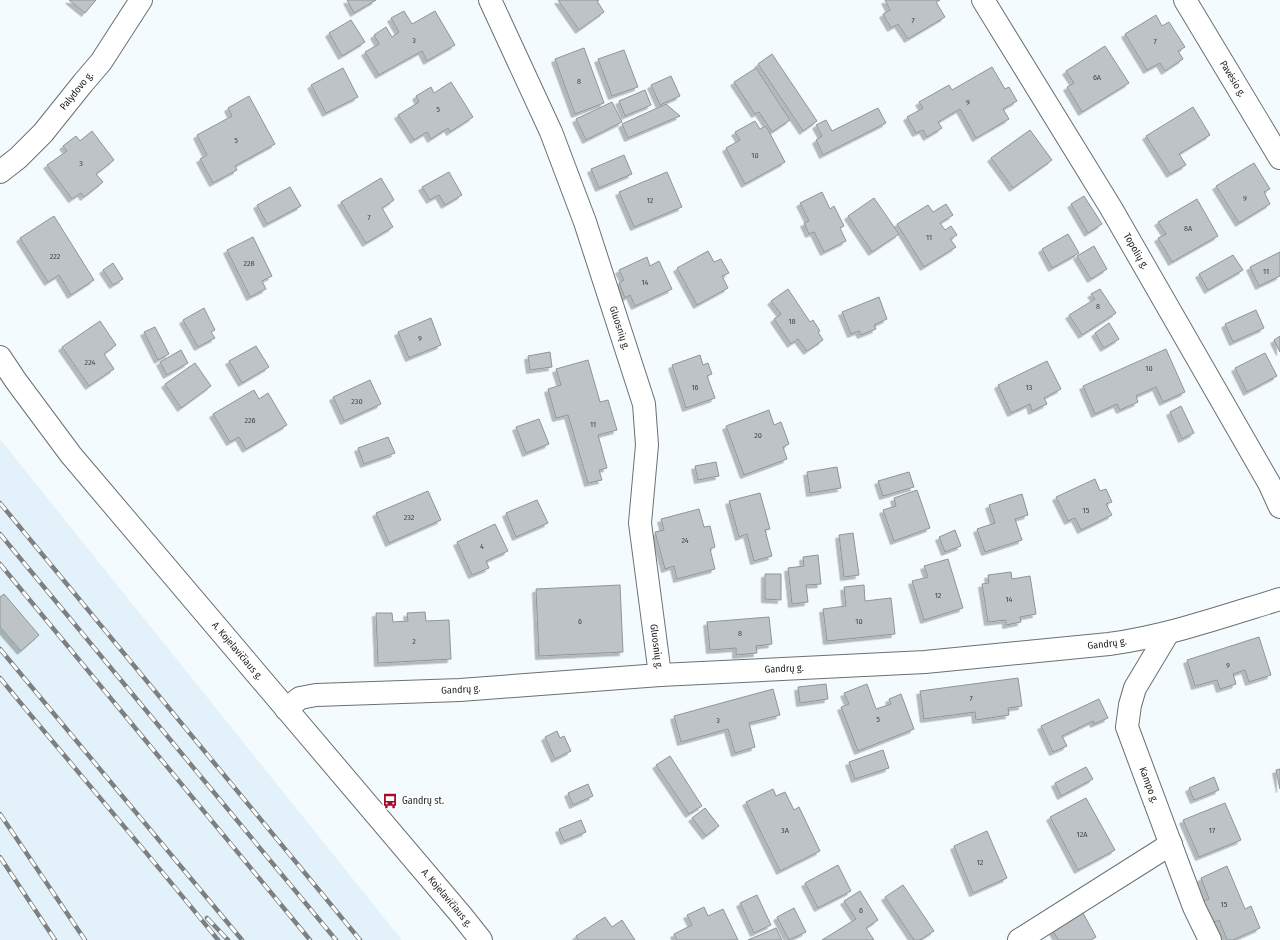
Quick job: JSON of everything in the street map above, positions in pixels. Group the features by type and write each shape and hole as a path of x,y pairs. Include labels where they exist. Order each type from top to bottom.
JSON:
{"street":[{"name":"Palydovo g.","path":"0,172 18,158 43,133 101,62 141,0"},
{"name":"Gluosnių g.","path":"490,0 551,132 585,222 644,404 647,445 640,523 660,676"},
{"name":"Topolių g.","path":"983,0 1111,208 1269,483 1280,507"},
{"name":"Pavėsio g.","path":"1185,0 1280,158"},
{"name":"A. Kojelavičiaus g.","path":"0,357 71,455 481,940"},
{"name":"Gandrų g.","path":"286,709 300,698 316,695 460,690 660,676 925,662 1109,644 1168,633 1280,599"},
{"name":"Kampo g.","path":"1168,633 1135,688 1130,705 1127,727 1172,844 1194,907 1210,940"},
{"path":"1019,940 1172,844"}],"shaded area":[{"path":"0,439 402,940 0,940"}],"building":[{"path":"69,0 96,0 85,13"},
{"path":"347,0 376,0 354,13"},
{"path":"558,0 599,0 597,1 604,12 579,30"},
{"path":"885,0 940,0 936,2 945,17 908,39 898,24 891,28 883,14 890,10"},
{"path":"404,11 412,24 435,11 455,45 427,61 422,51 379,75 365,52 379,44 374,35 386,27 392,37 399,32 391,18"},
{"path":"1156,15 1162,26 1169,22 1185,47 1178,51 1183,59 1165,71 1160,63 1147,70 1125,34"},
{"path":"351,20 365,42 342,56 329,33"},
{"path":"1105,46 1129,83 1082,112 1067,87 1074,83 1066,71"},
{"path":"584,48 604,103 575,114 555,59"},
{"path":"624,50 638,87 612,96 598,59"},
{"path":"772,54 817,121 803,131 758,64"},
{"path":"992,67 1005,89 1009,87 1017,101 1003,109 1009,119 976,138 960,109 938,122 942,128 927,137 923,130 916,133 907,117 923,108 919,102 949,85 952,90"},
{"path":"343,68 358,97 326,113 311,85"},
{"path":"756,68 790,120 772,132 759,112 755,114 734,82"},
{"path":"671,76 680,96 660,105 651,85"},
{"path":"451,82 473,117 450,132 448,128 431,139 427,132 414,140 398,115 419,102 416,96 431,87 434,93"},
{"path":"645,90 651,105 625,116 619,101"},
{"path":"249,96 275,144 235,166 237,170 213,183 200,159 207,155 197,135 232,116 228,108"},
{"path":"612,102 622,122 586,140 576,119"},
{"path":"666,104 680,116 628,138 622,124"},
{"path":"1193,107 1210,135 1179,154 1186,165 1170,174 1146,136"},
{"path":"878,108 886,123 823,155 816,140 822,136 816,125 826,120 832,131"},
{"path":"755,121 760,129 766,126 785,162 745,184 726,148 740,140 735,132"},
{"path":"1030,130 1052,160 1013,188 991,158"},
{"path":"92,131 114,160 96,174 103,182 84,197 81,193 72,199 47,165 67,151 63,146 76,136 80,141"},
{"path":"624,155 632,174 599,188 591,169"},
{"path":"1254,163 1270,189 1264,192 1270,204 1239,223 1216,186"},
{"path":"449,172 462,195 445,205 439,195 430,200 422,187"},
{"path":"667,172 682,207 634,227 619,192"},
{"path":"381,178 394,200 382,208 393,227 366,243 341,202"},
{"path":"290,187 301,206 267,224 257,205"},
{"path":"822,192 830,209 834,206 844,226 840,228 846,241 824,252 814,232 809,234 804,223 809,221 800,203"},
{"path":"1084,196 1102,224 1088,233 1071,204"},
{"path":"874,198 899,234 872,252 848,216"},
{"path":"1197,199 1218,236 1172,262 1158,238 1166,234 1158,222"},
{"path":"946,204 953,215 940,223 945,230 951,226 957,235 950,239 956,247 924,267 897,224 928,205 933,212"},
{"path":"54,216 94,280 71,295 59,275 48,282 20,238"},
{"path":"1068,234 1079,253 1052,268 1042,249"},
{"path":"253,237 272,276 262,281 266,289 250,297 227,250"},
{"path":"1094,246 1107,269 1091,279 1077,256"},
{"path":"708,251 714,262 721,259 729,273 722,276 728,288 697,305 677,268"},
{"path":"1280,252 1280,276 1259,286 1250,267"},
{"path":"1233,255 1243,270 1208,290 1199,274"},
{"path":"647,257 650,266 659,261 672,289 635,306 630,295 625,298 619,283 624,280 619,270"},
{"path":"113,263 123,279 113,285 103,270"},
{"path":"788,289 810,322 813,320 820,331 818,332 823,340 807,351 798,339 791,344 774,319 781,314 771,301"},
{"path":"1100,289 1116,313 1082,335 1069,315 1095,299 1091,294"},
{"path":"879,297 887,319 874,325 876,329 861,335 859,331 851,334 842,312"},
{"path":"204,308 215,330 211,332 215,338 198,347 183,320"},
{"path":"1256,310 1264,328 1233,342 1225,324"},
{"path":"431,318 441,345 409,358 398,332"},
{"path":"100,321 116,345 104,354 114,369 89,386 62,347"},
{"path":"1109,323 1119,339 1104,348 1095,333"},
{"path":"155,327 169,354 158,360 144,332"},
{"path":"1280,336 1280,352 1274,340"},
{"path":"256,346 269,367 242,383 229,361"},
{"path":"1166,349 1185,392 1163,402 1156,387 1136,396 1138,402 1120,410 1117,404 1095,414 1083,386"},
{"path":"181,350 188,363 167,375 160,362"},
{"path":"550,352 552,367 530,370 528,356"},
{"path":"1265,353 1277,376 1247,392 1235,368"},
{"path":"700,355 703,365 708,363 712,374 707,376 715,398 686,408 672,365"},
{"path":"588,360 600,402 608,400 617,430 598,435 607,468 599,470 602,480 588,483 568,415 556,418 548,389 561,385 556,369"},
{"path":"1047,361 1061,389 1044,398 1047,404 1032,411 1030,404 1011,413 998,385"},
{"path":"195,363 211,386 181,408 165,384"},
{"path":"370,380 381,404 344,421 333,397"},
{"path":"254,390 259,399 268,393 287,425 246,449 239,437 230,442 213,414"},
{"path":"1181,406 1194,433 1182,439 1170,412"},
{"path":"769,410 774,425 781,422 789,444 783,447 787,459 744,475 726,426"},
{"path":"539,419 549,444 526,453 516,427"},
{"path":"388,437 395,453 364,464 358,448"},
{"path":"716,462 719,476 698,480 695,466"},
{"path":"837,467 841,488 810,493 807,472"},
{"path":"909,472 914,487 883,496 878,481"},
{"path":"1095,479 1100,491 1106,489 1112,502 1106,504 1112,515 1081,530 1075,518 1068,521 1056,497"},
{"path":"917,490 930,528 894,541 883,510 896,506 894,498"},
{"path":"428,491 441,520 389,543 376,513"},
{"path":"760,493 770,529 765,530 772,556 754,561 747,534 739,537 729,501"},
{"path":"1022,494 1028,515 1015,519 1022,540 985,552 977,529 995,523 989,505"},
{"path":"537,500 548,523 516,537 506,513"},
{"path":"699,509 704,527 710,526 715,547 710,549 715,569 677,579 674,566 665,569 655,532 664,530 661,519"},
{"path":"495,524 508,551 486,561 489,568 472,575 457,542"},
{"path":"955,530 961,546 945,552 939,537"},
{"path":"853,533 859,575 844,577 839,535"},
{"path":"818,555 821,584 806,585 808,602 792,604 788,568 804,566 803,557"},
{"path":"948,559 963,608 924,620 912,581 928,577 924,566"},
{"path":"1011,572 1012,579 1030,576 1036,614 1020,617 1021,622 1006,625 1006,620 988,622 982,584 989,583 988,575"},
{"path":"765,574 781,574 781,600 765,599"},
{"path":"620,585 623,652 539,656 536,589"},
{"path":"864,585 865,601 891,598 895,634 827,641 823,609 846,606 844,587"},
{"path":"4,594 39,635 21,651 0,627 0,597"},
{"path":"425,612 426,621 449,620 451,659 378,663 376,613 392,613 393,622 408,621 407,613"},
{"path":"769,617 772,644 756,646 757,653 736,655 736,648 710,650 707,622"},
{"path":"1259,637 1271,675 1249,682 1245,670 1233,674 1236,684 1220,689 1217,680 1195,686 1187,660"},
{"path":"1018,678 1022,706 1008,708 1009,715 976,720 975,712 924,719 920,691"},
{"path":"826,684 828,699 800,703 798,687"},
{"path":"867,684 876,709 891,704 889,699 901,694 914,729 858,751 841,707 849,704 844,693"},
{"path":"773,689 780,715 749,723 755,747 735,753 728,729 681,742 674,716"},
{"path":"1099,699 1108,718 1094,724 1093,721 1062,736 1067,746 1053,752 1041,726"},
{"path":"557,731 560,738 564,736 571,751 555,759 545,737"},
{"path":"883,750 889,768 855,779 849,762"},
{"path":"670,756 702,806 689,814 656,765"},
{"path":"1086,767 1093,779 1061,796 1055,783"},
{"path":"1280,769 1280,789 1276,770"},
{"path":"1214,777 1219,790 1194,800 1189,788"},
{"path":"588,784 593,796 573,805 568,793"},
{"path":"773,789 776,796 785,792 794,810 799,807 820,851 780,871 746,802"},
{"path":"1086,798 1115,850 1078,870 1050,817"},
{"path":"1225,803 1241,840 1199,857 1183,820"},
{"path":"705,808 719,826 706,836 692,818"},
{"path":"581,820 586,832 564,841 559,829"},
{"path":"987,831 1007,878 973,893 954,846"},
{"path":"838,865 851,891 818,908 805,883"},
{"path":"1227,866 1245,909 1251,906 1260,928 1233,940 1227,940 1219,920 1212,923 1203,901 1209,899 1201,878"},
{"path":"903,885 934,931 920,940 914,940 885,897"},
{"path":"860,891 878,920 866,928 874,940 822,940 856,919 844,901"},
{"path":"757,895 771,925 754,933 740,903"},
{"path":"704,907 708,916 723,909 738,940 677,940 674,934 692,925 687,915"},
{"path":"794,908 806,932 789,940 777,917"},
{"path":"1083,913 1096,937 1091,940 1058,940 1052,929"},
{"path":"605,917 612,927 622,920 635,940 578,940 576,936"},
{"path":"776,928 782,940 748,940"}],"railway":[{"path":"0,503 360,940"},
{"path":"0,534 336,940"},
{"path":"0,564 310,940"},
{"path":"0,649 242,940"},
{"path":"0,678 218,940"},
{"path":"0,814 85,940"},
{"path":"0,857 55,940"},
{"path":"207,918 228,940"}],"place":[{"name":"Gandrų st.","path":"390,801"}]}
